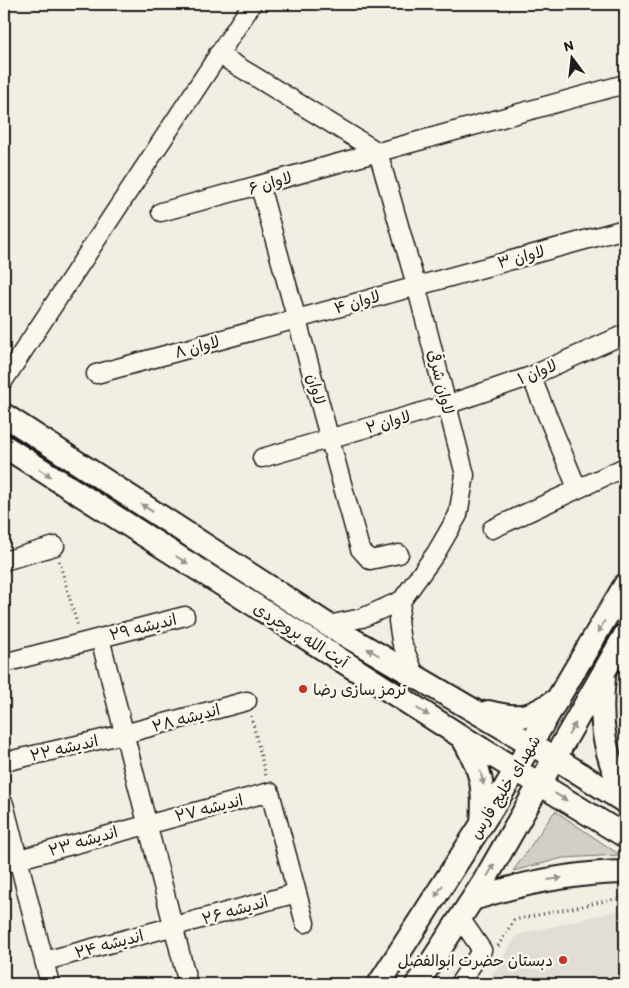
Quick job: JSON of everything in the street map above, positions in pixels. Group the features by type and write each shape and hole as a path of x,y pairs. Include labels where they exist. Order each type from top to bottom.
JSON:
{"main road":[{"name":"آیت الله بروجردی","path":"4,415 328,625 555,758 625,802"},
{"name":"آیت الله بروجردی","path":"4,446 516,770 625,836"},
{"name":"شهدای خلیج فارس","path":"379,984 516,770 561,697 625,585"},
{"name":"شهدای خلیج فارس","path":"417,984 473,899 625,635"},
{"path":"605,671 602,700 602,733 612,771 625,795"},
{"path":"472,709 514,718 529,715 561,697"},
{"path":"462,736 479,769 484,785 482,824"},
{"path":"585,812 588,798 600,786"},
{"path":"473,899 499,890 547,880 625,872"}],"street":[{"path":"4,380 252,4"},
{"path":"218,54 378,152 625,84"},
{"name":"لاوان ۶","path":"161,212 378,152"},
{"name":"لاوان شرقی","path":"378,152 416,285 465,475 458,515 436,553 402,600"},
{"name":"لاوان","path":"260,186 360,549 370,560 399,554"},
{"name":"لاوان ۳","path":"416,285 625,229"},
{"name":"لاوان ۴","path":"297,319 416,285"},
{"name":"لاوان ۸","path":"96,374 297,319"},
{"name":"لاوان ۱","path":"446,405 531,376 625,334"},
{"path":"531,376 577,488"},
{"name":"لاوان ۲","path":"330,439 446,405"},
{"path":"262,458 330,439"},
{"path":"492,529 625,467"},
{"path":"4,561 55,546"},
{"path":"328,625 362,618 402,600"},
{"path":"402,600 398,621 401,641 416,677"},
{"name":"اندیشه ۲۹","path":"4,663 186,616"},
{"path":"100,638 188,984"},
{"name":"اندیشه ۲۸","path":"124,734 248,701"},
{"name":"اندیشه ۲۲","path":"4,762 124,734"},
{"path":"270,792 305,923"},
{"name":"اندیشه ۲۷","path":"148,823 270,792"},
{"path":"4,804 11,862 45,961 50,984"},
{"name":"اندیشه ۲۳","path":"11,862 148,823"},
{"name":"اندیشه ۲۶","path":"174,927 297,893"},
{"path":"459,984 482,950 460,918"},
{"name":"اندیشه ۲۴","path":"45,961 174,927"}],"path":[{"path":"55,546 82,642"},
{"path":"248,701 270,792"},
{"path":"482,950 493,955 514,920 625,897"}],"shaded area":[{"path":"555,811 620,855 563,858 513,871"},
{"name":"دبستان حضرت ابوالفضل","path":"620,910 625,914 625,984 486,984 517,935"}],"place":[{"name":"ترمز سازی رضا","path":"303,689"},
{"name":"دبستان حضرت ابوالفضل","path":"563,960"}]}
